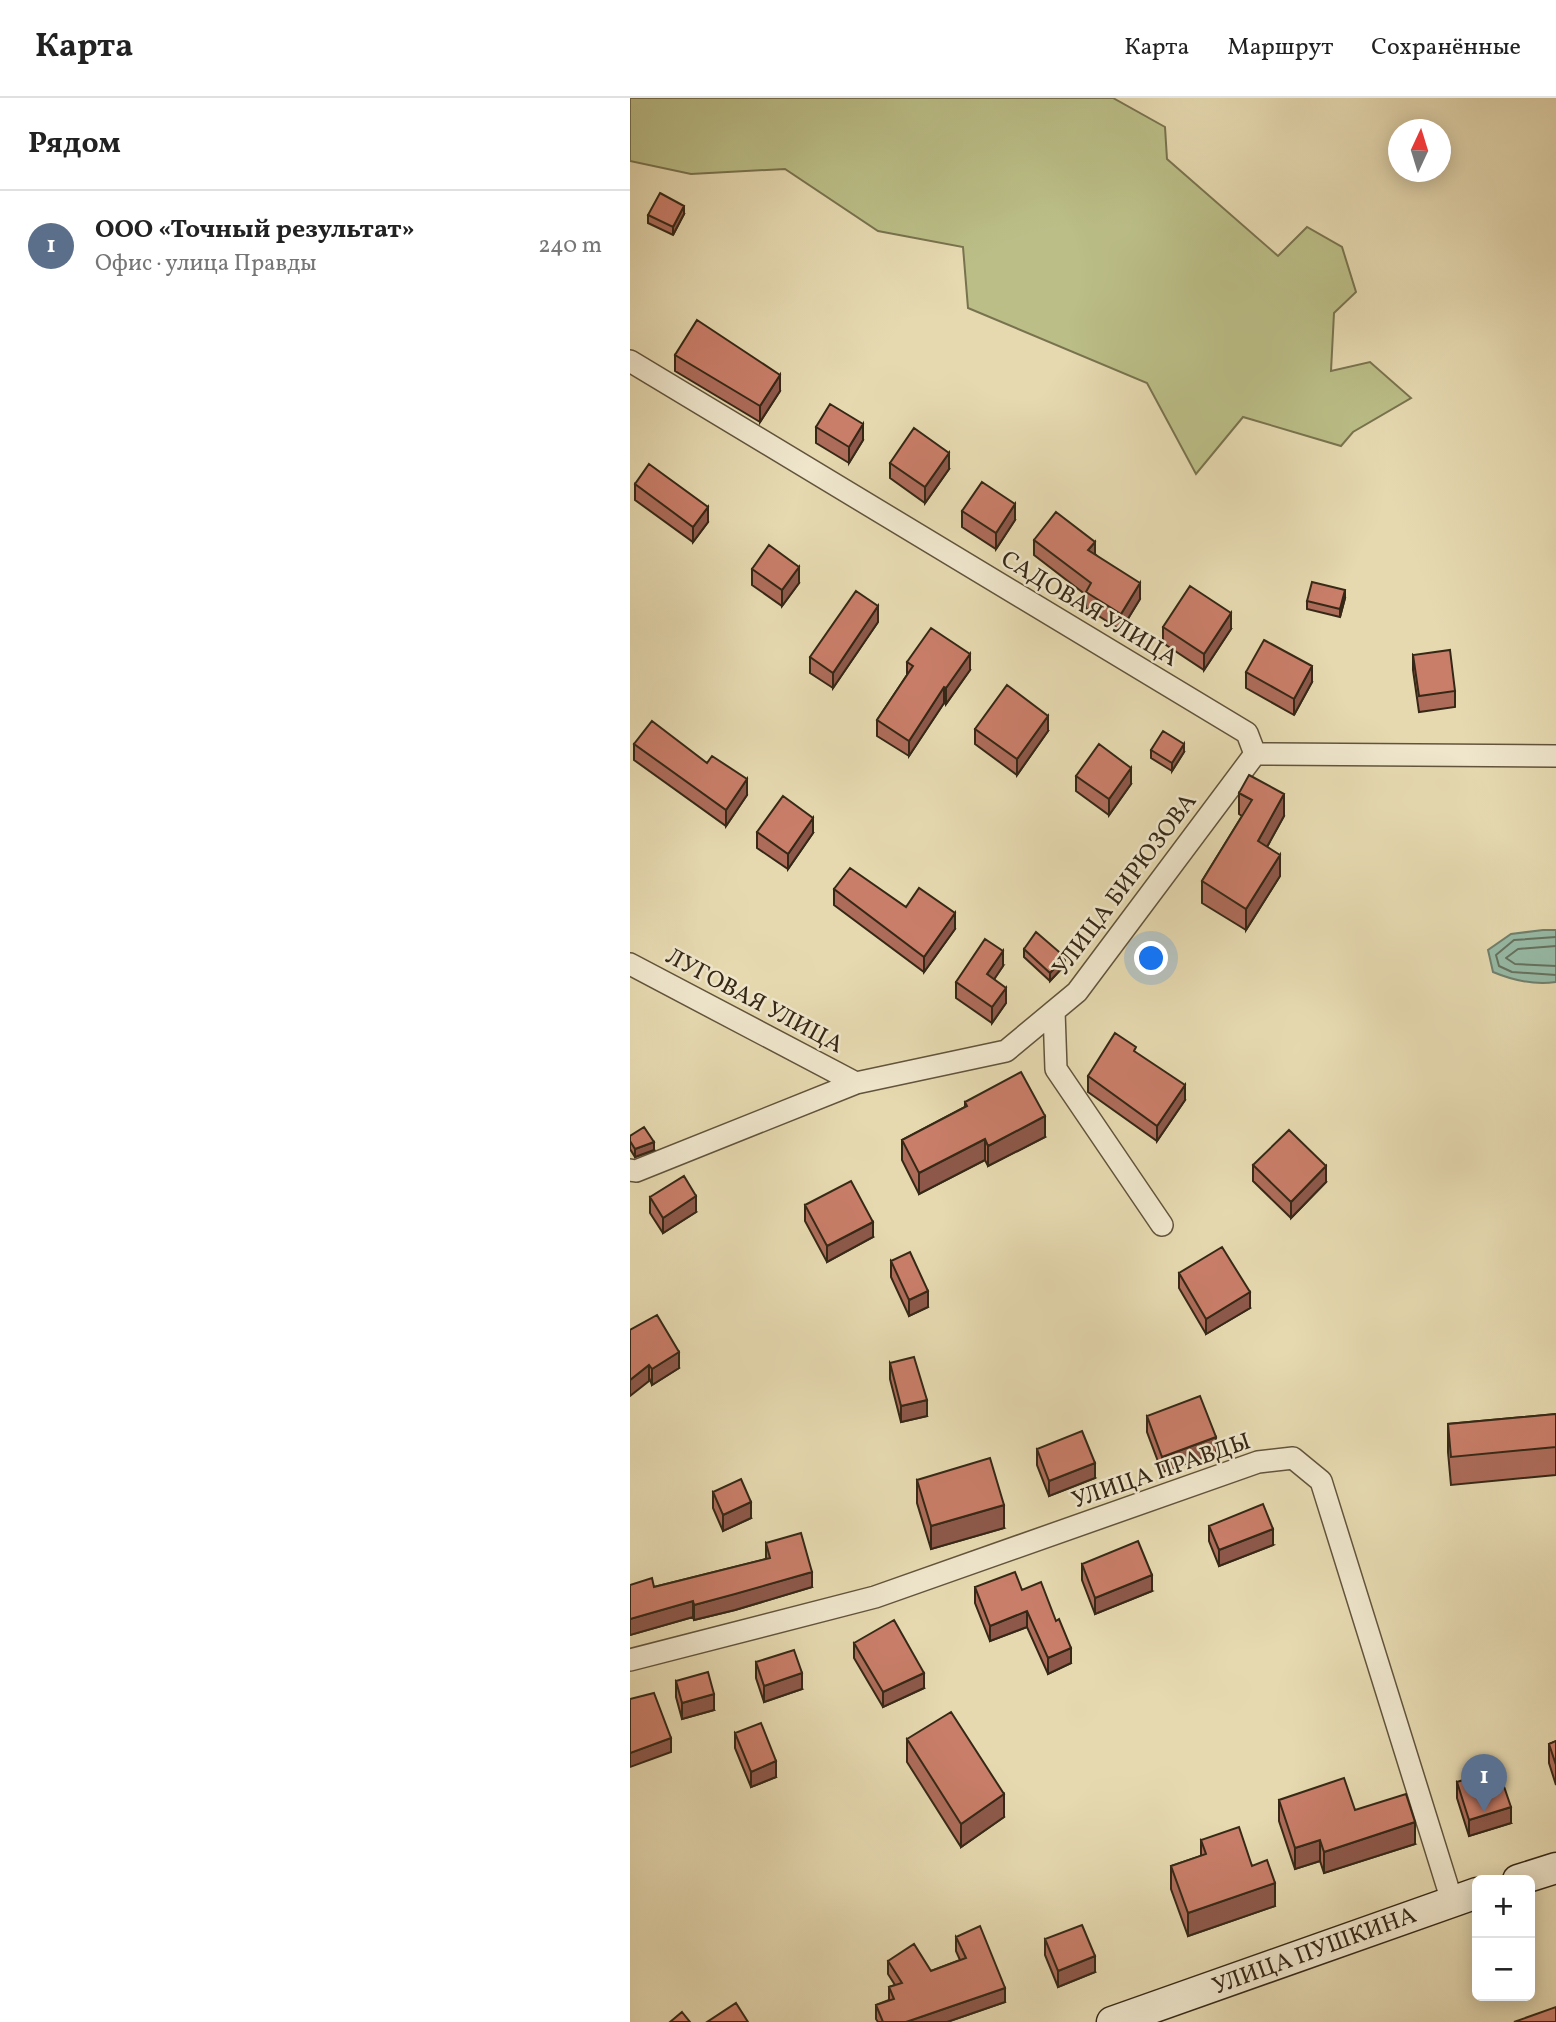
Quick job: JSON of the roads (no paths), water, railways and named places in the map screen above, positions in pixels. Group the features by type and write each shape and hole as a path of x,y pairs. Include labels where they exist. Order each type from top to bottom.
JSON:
{"main road":[{"path":"1534,1875 1556,1868"},
{"name":"УЛИЦА ПУШКИНА","path":"1112,2022 1464,1897"}],"street":[{"name":"САДОВАЯ УЛИЦА","path":"630,361 1247,733 1255,754"},
{"path":"1255,754 1556,756"},
{"name":"УЛИЦА БИРЮЗОВА","path":"630,1170 636,1171 856,1083 1006,1051 1077,992 1255,754"},
{"name":"ЛУГОВАЯ УЛИЦА","path":"630,964 856,1083"},
{"path":"1054,1012 1056,1069 1162,1224"},
{"name":"УЛИЦА ПРАВДЫ","path":"630,1660 875,1597 1258,1462 1293,1458 1321,1480 1464,1897"}],"water":[{"path":"1556,930 1556,982 1524,981 1493,972 1488,950 1511,934"}],"place":[{"name":"ООО «Точный результат»","path":"1484,1812"}]}
